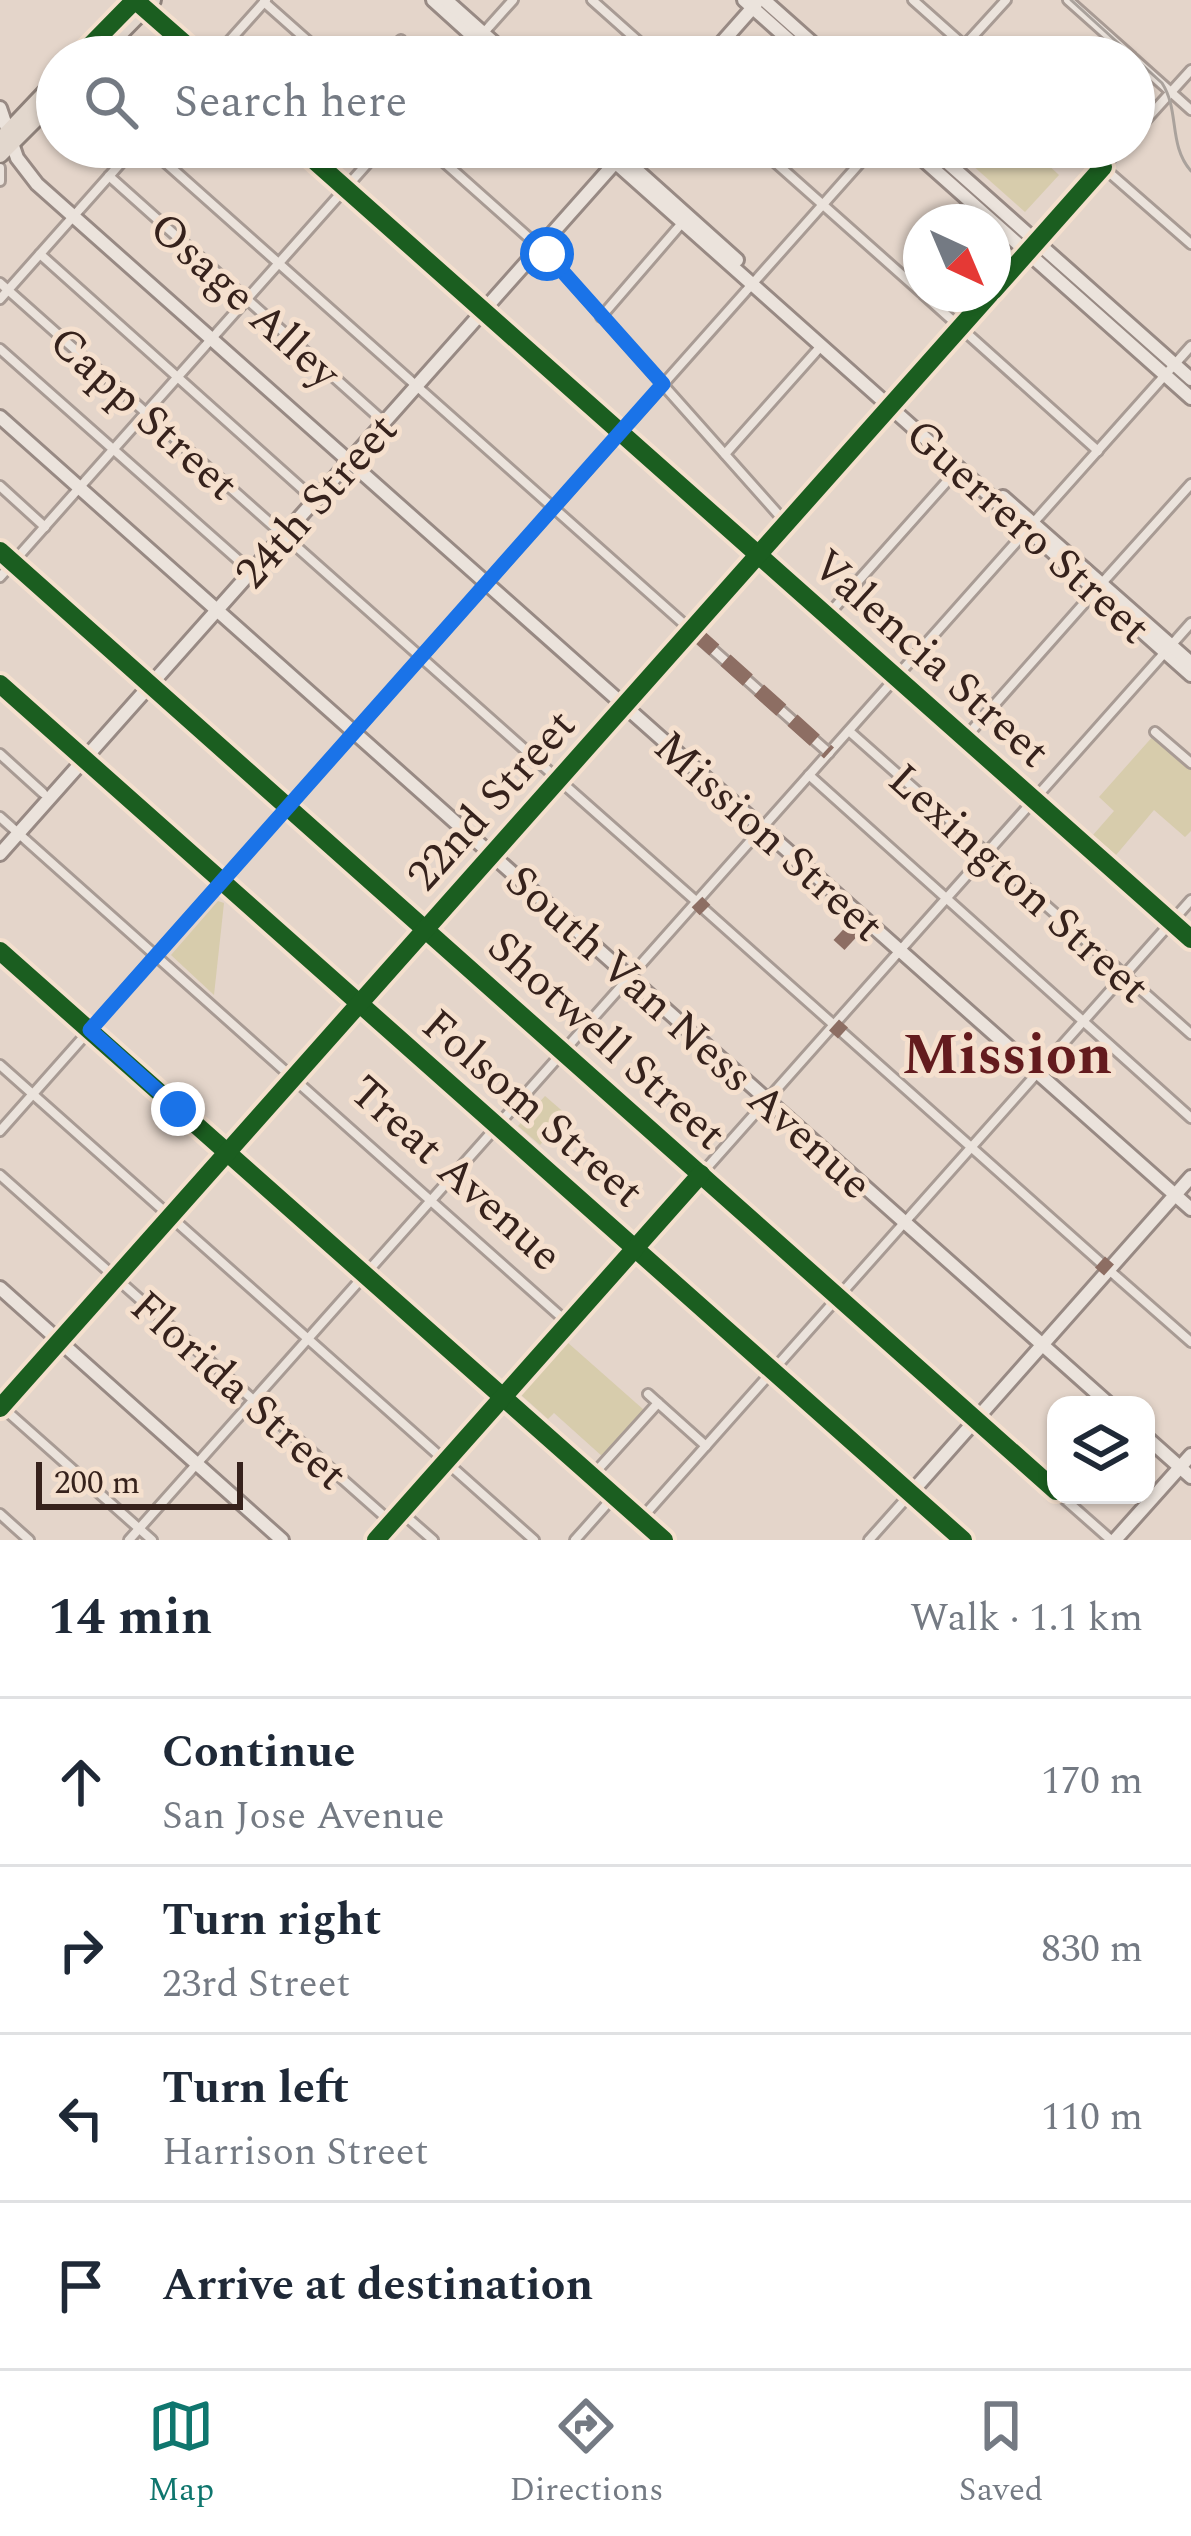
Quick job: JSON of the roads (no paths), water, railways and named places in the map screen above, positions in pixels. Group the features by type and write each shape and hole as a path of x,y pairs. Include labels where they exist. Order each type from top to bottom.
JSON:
{"main road":[{"path":"433,0 480,36"},
{"path":"446,0 480,36"},
{"path":"727,36 755,2"},
{"path":"755,2 788,36"},
{"path":"755,2 800,36"},
{"path":"105,36 144,3"},
{"path":"115,36 144,3"},
{"path":"144,3 178,36"},
{"path":"5,143 36,105"},
{"name":"Mission Street","path":"0,108 5,143 31,178 1191,1209"},
{"path":"5,143 36,116"},
{"name":"Valencia Street","path":"323,168 1191,939"},
{"name":"24th Street","path":"0,854 606,168"},
{"name":"Guerrero Street","path":"632,168 682,223 755,281 1098,588 1191,663"},
{"name":"Guerrero Street","path":"635,168 821,346 1030,527"},
{"path":"935,168 1032,247"},
{"path":"951,168 1170,370 1191,398"},
{"path":"1170,370 1191,380"},
{"name":"South Van Ness Avenue","path":"0,417 1100,1396"},
{"name":"Guerrero Street","path":"1168,648 1191,675"},
{"name":"Folsom Street","path":"0,683 963,1540"},
{"path":"0,951 664,1540"},
{"path":"911,1493 1105,1266 1191,1178"},
{"path":"0,1288 282,1540"},
{"path":"1155,1445 1186,1472"},
{"path":"1113,1540 1186,1472 1191,1455"}],"street":[{"path":"482,36 513,0"},
{"path":"592,0 632,36"},
{"path":"914,0 953,36"},
{"path":"973,36 1006,0"},
{"path":"1068,0 1108,36"},
{"path":"234,36 265,1 303,36"},
{"path":"1155,110 1191,70"},
{"path":"1155,78 1191,110"},
{"path":"0,168 0,181"},
{"path":"0,299 4,287 116,168"},
{"path":"171,168 829,753"},
{"path":"0,577 364,168"},
{"path":"451,168 540,247 786,523"},
{"path":"782,168 903,276"},
{"path":"0,1131 856,168"},
{"name":"22nd Street","path":"1011,271 1102,168"},
{"path":"1104,168 1191,244"},
{"name":"Osage Alley","path":"109,176 384,422"},
{"path":"602,317 682,223"},
{"path":"40,254 308,494"},
{"name":"Capp Street","path":"4,287 697,902"},
{"path":"944,312 1098,451"},
{"name":"22nd Street","path":"0,1406 426,929 563,784 625,706 974,312"},
{"path":"724,454 821,346"},
{"path":"129,1540 1191,346"},
{"path":"0,349 245,566"},
{"path":"827,616 958,468"},
{"path":"965,738 1191,484"},
{"path":"0,486 45,526"},
{"name":"Shotwell Street","path":"0,550 1047,1483"},
{"path":"376,1540 1191,623"},
{"name":"Lexington Street","path":"849,730 1191,1034"},
{"path":"1155,732 1191,763"},
{"path":"0,754 43,794"},
{"path":"809,776 1191,1118"},
{"name":"Treat Avenue","path":"0,817 568,1323"},
{"path":"641,1520 1191,900"},
{"path":"705,910 834,1025"},
{"path":"843,1033 1191,1342"},
{"path":"0,1065 534,1540"},
{"name":"Florida Street","path":"0,1175 384,1516 409,1519 433,1540"},
{"path":"648,1394 706,1446"},
{"path":"592,1476 658,1402"},
{"path":"0,1406 152,1540"},
{"path":"869,1540 911,1493"},
{"path":"575,1540 614,1496"},
{"name":"Shotwell Street","path":"1071,1504 1113,1540"},
{"path":"0,1514 29,1540"}],"tram line":[{"path":"1071,0 1110,36"},
{"path":"1155,77 1167,94 1179,150 1191,171"}],"district":[{"name":"Mission","path":"1007,1053"}]}
